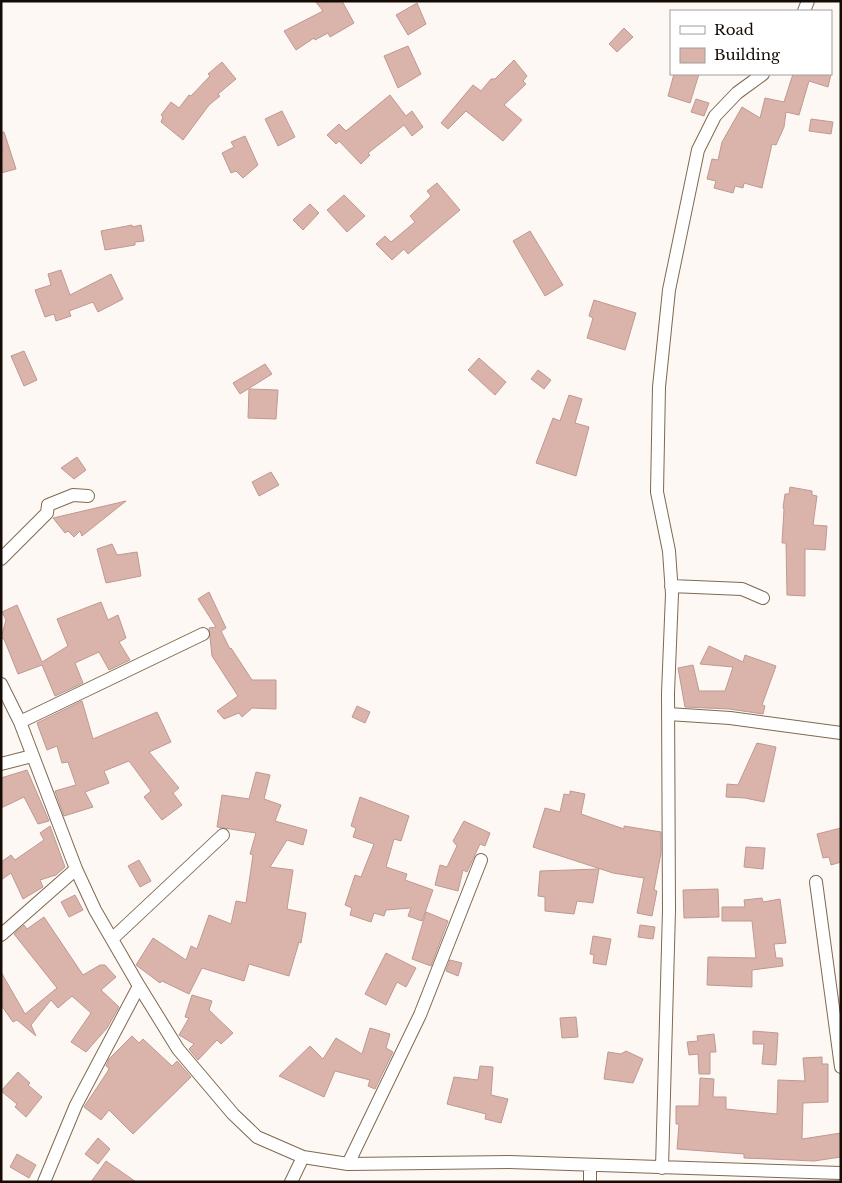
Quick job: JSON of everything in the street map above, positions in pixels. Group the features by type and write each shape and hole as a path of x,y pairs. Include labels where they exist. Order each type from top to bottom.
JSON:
{"street":[{"path":"662,1168 669,910 668,714 671,586 669,551 657,492 659,388 670,290 698,150 715,116 737,93 762,75"},
{"path":"1,559 47,512 48,505 74,495 88,496"},
{"path":"671,586 742,590 763,598"},
{"path":"20,722 203,634"},
{"path":"1,684 20,722 76,870 138,986 178,1049 233,1114 257,1137 303,1157 348,1164 509,1162 841,1173"},
{"path":"668,714 730,718 841,733"},
{"path":"1,764 32,756"},
{"path":"112,939 223,835"},
{"path":"348,1164 420,1015 481,860"},
{"path":"1,935 76,870"},
{"path":"816,882 841,1067"},
{"path":"44,1182 76,1105 138,986"},
{"path":"291,1182 303,1157"},
{"path":"590,1166 590,1182"}],"building":[{"path":"315,1 342,1 354,23 330,37 328,33 315,40 314,38 296,50 284,31 323,11"},
{"path":"417,3 426,24 408,35 396,15"},
{"path":"624,28 633,37 617,52 609,44"},
{"path":"408,46 421,74 398,88 384,56"},
{"path":"514,60 527,76 523,81 526,84 504,105 522,120 503,141 466,111 448,129 441,123 473,85 481,91 491,79 495,79"},
{"path":"222,62 236,79 218,94 220,96 209,105 183,140 161,122 163,117 161,115 171,102 179,108 189,95 191,96 210,76 208,74"},
{"path":"674,75 699,75 690,103 668,96"},
{"path":"793,75 831,75 828,87 809,81 799,115 786,112 784,127 776,145 772,144 762,188 744,183 743,188 735,186 733,193 714,188 716,181 707,179 712,159 718,160 722,142 742,107 760,118 765,98 784,102"},
{"path":"390,95 406,116 412,111 423,127 412,136 404,125 368,153 370,155 361,164 339,141 336,144 327,135 339,124 346,131"},
{"path":"696,99 709,103 704,116 691,112"},
{"path":"282,111 295,137 278,146 265,119"},
{"path":"811,119 833,122 831,134 809,131"},
{"path":"1,132 4,132 16,169 1,173"},
{"path":"245,136 258,165 243,178 236,171 231,173 222,153 234,147 231,142"},
{"path":"437,183 460,210 408,254 404,249 392,260 376,244 385,236 391,242 415,222 410,216 431,196 427,191"},
{"path":"344,195 365,216 347,232 327,210"},
{"path":"310,204 319,213 303,230 293,220"},
{"path":"132,225 132,227 141,225 144,241 135,242 135,245 105,250 101,231"},
{"path":"530,231 563,285 545,296 513,241"},
{"path":"61,270 70,295 111,274 123,299 98,312 93,302 69,311 71,316 56,321 54,314 45,317 35,290 51,285 48,274"},
{"path":"594,300 636,313 625,350 587,338 593,318 589,316"},
{"path":"24,351 37,380 24,386 11,356"},
{"path":"479,358 506,382 495,395 468,370"},
{"path":"265,364 272,374 240,394 233,383"},
{"path":"538,370 551,380 544,389 531,379"},
{"path":"249,389 278,390 276,419 248,418"},
{"path":"569,395 582,399 575,423 589,427 576,476 536,463 553,418 560,421"},
{"path":"77,457 86,470 74,479 61,468"},
{"path":"271,472 279,485 259,496 252,482"},
{"path":"790,487 812,491 812,495 817,496 813,525 827,526 825,550 805,549 805,596 787,595 786,543 782,543 785,494 789,494"},
{"path":"126,501 82,536 80,531 74,537 68,531 65,533 53,518"},
{"path":"112,544 117,555 137,552 141,576 106,583 97,549"},
{"path":"209,592 226,628 221,631 230,649 252,680 276,680 276,709 252,708 242,717 239,713 224,719 217,711 238,696 212,656 209,628 216,627 198,599"},
{"path":"101,602 108,620 118,615 126,638 119,642 130,660 109,670 99,652 75,663 83,683 55,696 42,665 18,674 4,639 1,638 6,620 2,612 17,605 42,662 68,646 57,619"},
{"path":"709,646 743,662 745,655 776,666 762,705 765,706 763,714 729,709 685,707 678,668 693,665 699,691 725,691 733,667 700,664"},
{"path":"82,701 93,739 157,712 171,742 149,752 179,788 173,793 182,805 162,820 144,797 151,791 129,761 104,771 109,783 85,792 93,807 64,816 55,791 76,785 68,762 62,763 57,746 47,750 37,723"},
{"path":"357,706 370,712 365,723 352,717"},
{"path":"757,743 776,747 764,802 726,797 727,784 738,785"},
{"path":"27,770 49,821 38,824 24,797 1,808 1,778"},
{"path":"256,772 270,775 264,799 281,805 275,821 307,830 303,845 287,840 270,867 293,870 287,909 306,913 301,943 299,942 289,976 249,964 244,981 202,968 189,994 162,981 160,983 136,965 153,938 186,960 191,946 197,949 209,915 231,924 236,901 246,903 253,855 250,854 256,833 217,827 222,795 249,799"},
{"path":"570,791 585,794 581,814 624,829 624,826 661,832 661,853 654,890 657,891 652,916 637,913 644,878 613,873 533,847 545,808 560,812 564,794 570,795"},
{"path":"360,797 409,816 401,841 394,839 386,867 407,874 405,880 433,890 422,921 408,916 411,908 386,910 384,916 374,913 371,922 350,915 352,908 345,905 355,875 361,877 374,844 353,837 356,828 351,826"},
{"path":"464,821 490,833 485,846 480,844 467,872 463,870 458,891 435,885 440,865 447,867 457,846 453,841"},
{"path":"50,826 65,867 56,875 40,880 43,887 23,899 11,873 1,880 1,862 11,855 15,860 44,840 40,833"},
{"path":"841,828 841,862 831,865 829,857 823,858 817,834"},
{"path":"746,847 765,848 763,869 744,867"},
{"path":"139,860 151,881 140,887 128,866"},
{"path":"599,869 593,903 577,901 574,914 545,911 545,897 538,896 540,871"},
{"path":"718,889 719,917 684,918 683,890"},
{"path":"75,895 83,910 69,917 61,902"},
{"path":"762,898 763,902 780,899 786,943 774,944 776,958 782,958 783,966 752,970 752,987 707,985 708,957 756,958 752,921 722,921 722,907 745,907 744,900"},
{"path":"426,912 448,921 431,966 412,959"},
{"path":"44,917 83,975 100,965 105,965 116,977 101,990 119,1007 107,1028 86,1052 71,1042 91,1013 72,996 58,1008 51,1000 31,1025 36,1036 17,1020 13,1022 1,1005 1,972 25,1014 57,988 14,934 24,925 27,929"},
{"path":"640,925 655,927 653,939 638,937"},
{"path":"593,936 611,939 606,965 593,963 594,955 590,954"},
{"path":"386,953 416,968 406,987 397,982 386,1005 365,994"},
{"path":"450,960 462,963 458,976 446,971"},
{"path":"192,995 212,1001 209,1010 233,1033 221,1044 217,1040 198,1060 189,1049 194,1044 179,1035 189,1018 185,1017"},
{"path":"576,1017 578,1037 562,1038 560,1018"},
{"path":"370,1028 390,1034 386,1048 393,1052 375,1089 368,1086 370,1080 335,1071 324,1097 279,1076 310,1046 323,1059 336,1038 362,1054"},
{"path":"753,1031 778,1033 776,1065 762,1064 764,1044 753,1044"},
{"path":"714,1034 716,1052 710,1052 710,1074 699,1074 698,1054 689,1055 687,1042 698,1041 697,1036"},
{"path":"132,1036 139,1043 143,1039 172,1066 177,1061 191,1077 133,1134 109,1110 101,1120 84,1107 108,1071 109,1068 106,1066 109,1059"},
{"path":"626,1051 643,1059 633,1083 604,1079 608,1052 621,1054"},
{"path":"822,1057 822,1064 828,1064 828,1102 803,1103 802,1139 841,1133 841,1157 814,1161 744,1158 744,1154 677,1149 679,1124 676,1124 676,1106 699,1106 700,1078 714,1079 713,1097 726,1097 726,1109 777,1114 778,1080 805,1081 803,1058"},
{"path":"480,1066 493,1067 491,1095 508,1099 501,1123 485,1119 486,1114 447,1104 454,1077 478,1080"},
{"path":"18,1072 30,1083 28,1085 42,1097 26,1117 15,1107 17,1104 1,1091"},
{"path":"98,1138 110,1149 98,1164 85,1154"},
{"path":"17,1154 36,1165 29,1178 10,1167"},
{"path":"106,1161 136,1182 91,1182"}]}
